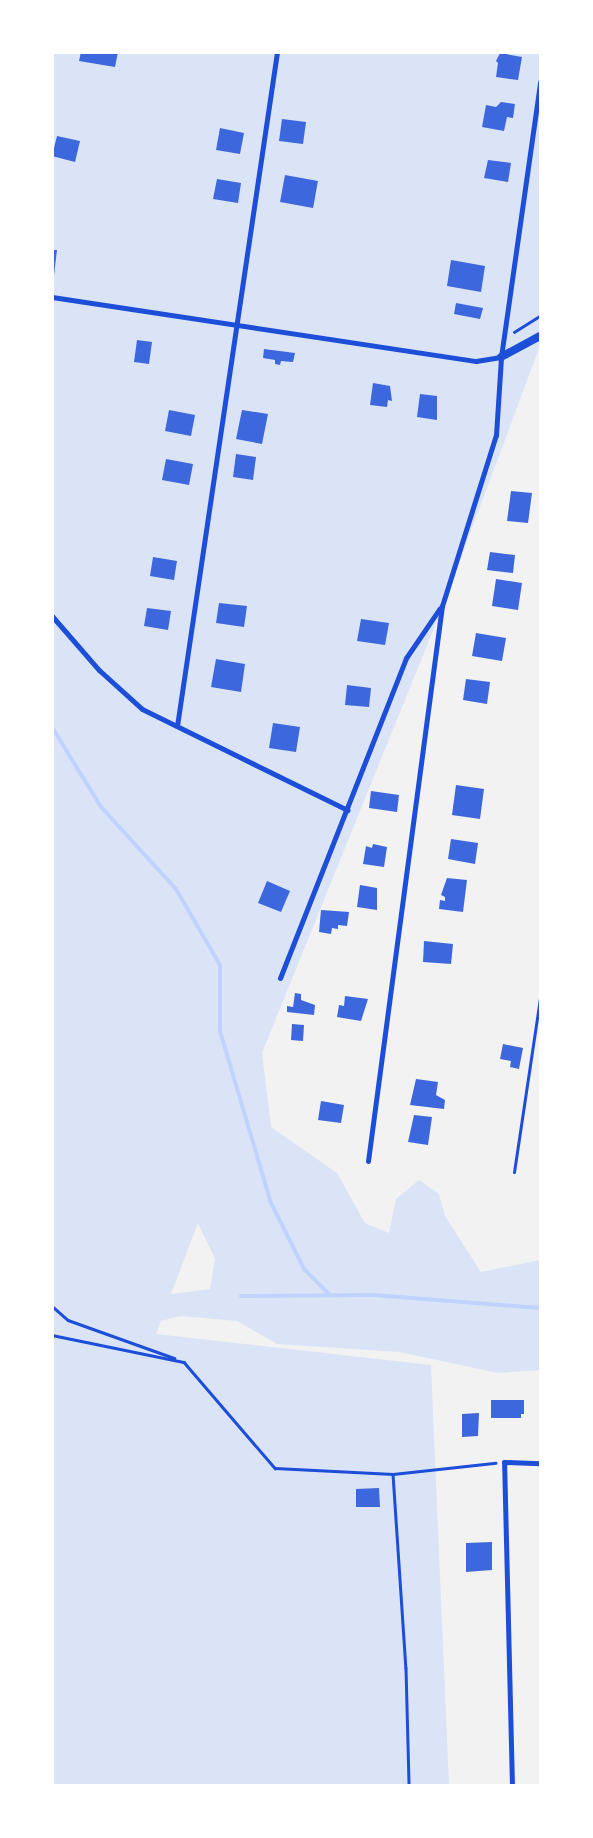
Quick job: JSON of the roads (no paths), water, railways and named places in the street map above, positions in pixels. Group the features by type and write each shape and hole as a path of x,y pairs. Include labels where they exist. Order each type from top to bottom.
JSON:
{"street":[{"path":"176,726 278,52"},
{"path":"368,1162 442,606 496,435 501,357 540,82"},
{"path":"52,297 476,361 501,357 540,336"},
{"path":"280,978 406,658 442,606"},
{"path":"52,616 99,670 142,709 346,810"},
{"path":"512,1786 504,1462 540,1463"}],"lane":[{"path":"514,1172 540,998"}],"waterway":[{"path":"52,727 101,807 176,889 220,965 220,1031 271,1203 304,1269 330,1295"},
{"path":"241,1296 374,1295 540,1308"}]}
